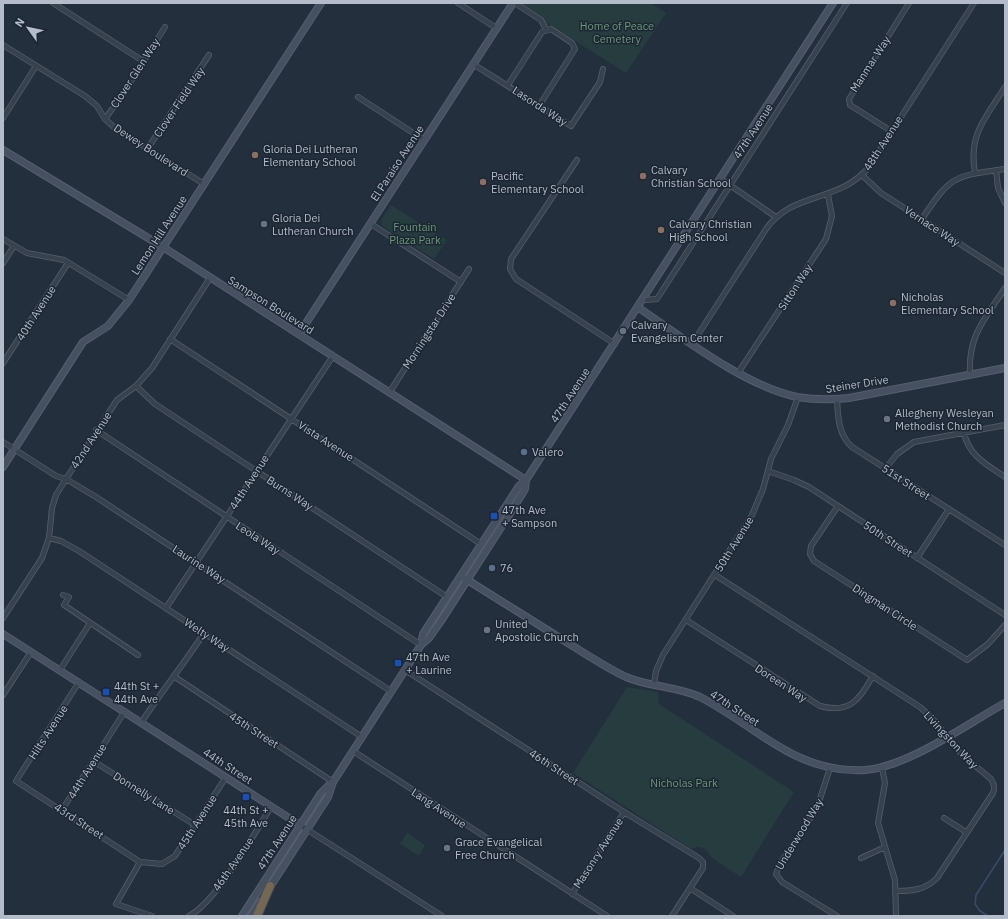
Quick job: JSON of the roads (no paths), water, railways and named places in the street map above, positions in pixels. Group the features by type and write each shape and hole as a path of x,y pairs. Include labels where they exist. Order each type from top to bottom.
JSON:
{"highway":[{"path":"257,916 270,886"}],"street":[{"path":"53,3 144,61"},
{"name":"Lemon Hill Avenue","path":"3,467 83,342 108,326 129,300 321,3"},
{"path":"458,3 496,28"},
{"path":"514,3 541,20 546,29"},
{"name":"El Paraiso Avenue","path":"299,334 496,28 514,3"},
{"name":"47th Avenue","path":"421,645 423,634 519,486 526,480 639,308 834,3"},
{"name":"47th Avenue","path":"644,300 657,299 847,3"},
{"name":"Manmar Way","path":"891,131 850,105 849,100 909,3"},
{"name":"48th Avenue","path":"692,344 766,229 776,217 795,204 828,195 846,187 862,175 872,163 974,3"},
{"name":"Clover Glen Way","path":"105,119 125,91 165,27"},
{"path":"508,85 542,32 546,29 551,29 572,43 575,49 539,106"},
{"name":"Dewey Boulevard","path":"3,44 89,99 97,106 105,119 116,129 204,184"},
{"name":"Clover Field Way","path":"148,148 209,55"},
{"name":"Lasorda Way","path":"473,64 571,126 600,82 603,69"},
{"path":"3,118 36,66"},
{"path":"975,172 972,151 976,135 1005,87"},
{"path":"358,97 424,140"},
{"name":"Sampson Boulevard","path":"3,150 162,247 526,480"},
{"path":"577,160 512,259 510,269 516,279 615,344"},
{"path":"922,219 945,186 956,178 975,172 1005,169"},
{"path":"996,170 998,188 1005,203"},
{"name":"Vernace Way","path":"862,175 881,193 1005,273"},
{"path":"721,179 776,217"},
{"name":"Sitton Way","path":"738,373 826,239 832,216 828,195"},
{"path":"371,224 462,282"},
{"path":"3,239 27,253 54,257 68,263 129,300"},
{"path":"3,263 14,246"},
{"name":"40th Avenue","path":"3,363 68,263"},
{"name":"Morningstar Drive","path":"389,392 462,282 469,269"},
{"name":"42nd Avenue","path":"3,618 39,564 49,538 52,508 56,495 96,430 117,400 136,386 152,368 210,278"},
{"path":"970,374 970,354 974,338 1005,288"},
{"name":"Steiner Drive","path":"639,308 738,373 765,386 798,397 826,400 837,399 1005,368"},
{"name":"Vista Avenue","path":"170,339 481,544"},
{"name":"44th Avenue","path":"166,608 333,356"},
{"name":"Burns Way","path":"136,386 155,404 447,597"},
{"name":"50th Avenue","path":"654,684 659,662 752,515 760,498 775,450 788,425 798,397"},
{"name":"51st Street","path":"837,399 839,424 845,439 856,450 1005,545"},
{"path":"886,468 897,454 909,444 919,440 964,433 1005,424"},
{"name":"Leola Way","path":"96,430 421,645"},
{"path":"964,433 967,443 975,456 1005,477"},
{"name":"Laurine Way","path":"3,442 56,476 66,479 96,496 392,692"},
{"name":"50th Street","path":"768,471 804,484 1005,615"},
{"name":"47th Avenue","path":"250,916 328,797 333,782 421,645 430,638 468,580 525,489 526,480"},
{"name":"Dingman Circle","path":"838,506 811,546 810,554 814,561 967,660 988,644 1005,625"},
{"path":"917,558 949,509"},
{"name":"Welty Way","path":"49,538 61,541 79,551 362,737"},
{"name":"Livingston Way","path":"715,575 924,710 937,723 946,737 961,754 994,783 993,793 933,882 919,890 896,892"},
{"name":"47th Street","path":"461,576 608,668 634,680 681,690 699,697 790,754 817,766 853,770 882,768 902,760 946,737 1005,702"},
{"path":"63,595 69,598 64,605 138,655"},
{"path":"430,638 433,627 448,603 447,597"},
{"name":"Doreen Way","path":"686,620 820,706 841,709 850,705 858,698 873,676"},
{"path":"60,670 90,623"},
{"name":"44th Street","path":"3,634 80,682 306,830 442,916"},
{"path":"141,723 162,691 174,677 204,634"},
{"path":"3,695 31,652"},
{"name":"46th Street","path":"405,670 624,812 699,858 703,862 703,868 690,888"},
{"name":"45th Street","path":"174,677 333,782"},
{"name":"Hilts Avenue","path":"16,781 80,682"},
{"name":"44th Avenue","path":"62,810 125,711"},
{"name":"Lang Avenue","path":"353,751 607,916"},
{"name":"Donnelly Lane","path":"93,761 195,825"},
{"name":"Underwood Way","path":"830,768 817,808 780,864 776,874 782,882 837,916"},
{"path":"882,768 885,783 878,823 895,880 896,916"},
{"name":"45th Avenue","path":"140,862 157,864 171,859 226,777"},
{"name":"43rd Street","path":"16,781 140,862"},
{"name":"47th Avenue","path":"242,916 321,793 333,782"},
{"name":"46th Avenue","path":"189,916 196,912 225,878 271,807"},
{"name":"Masonry Avenue","path":"572,894 624,812"},
{"path":"944,818 966,832"},
{"path":"861,858 885,847"},
{"path":"140,862 116,904 152,916"},
{"path":"672,916 690,888 733,916"}],"waterway":[{"path":"988,916 980,911 975,904 976,895 1005,850"}],"place":[{"name":"Gloria Dei Lutheran Elementary School","path":"255,155"},
{"name":"Calvary Christian School","path":"643,176"},
{"name":"Pacific Elementary School","path":"483,182"},
{"name":"Gloria Dei Lutheran Church","path":"264,224"},
{"name":"Calvary Christian High School","path":"661,230"},
{"name":"Nicholas Elementary School","path":"893,303"},
{"name":"Calvary Evangelism Center","path":"623,331"},
{"name":"Allegheny Wesleyan Methodist Church","path":"887,419"},
{"name":"Valero","path":"524,452"},
{"name":"47th Ave + Sampson","path":"494,516"},
{"name":"76","path":"492,568"},
{"name":"United Apostolic Church","path":"487,630"},
{"name":"47th Ave + Laurine","path":"398,663"},
{"name":"44th St + 44th Ave","path":"106,692"},
{"name":"44th St + 45th Ave","path":"246,797"},
{"name":"Grace Evangelical Free Church","path":"447,848"}],"park label":[{"name":"Home of Peace Cemetery","path":"617,32"},
{"name":"Fountain Plaza Park","path":"415,233"},
{"name":"Nicholas Park","path":"684,783"}]}
